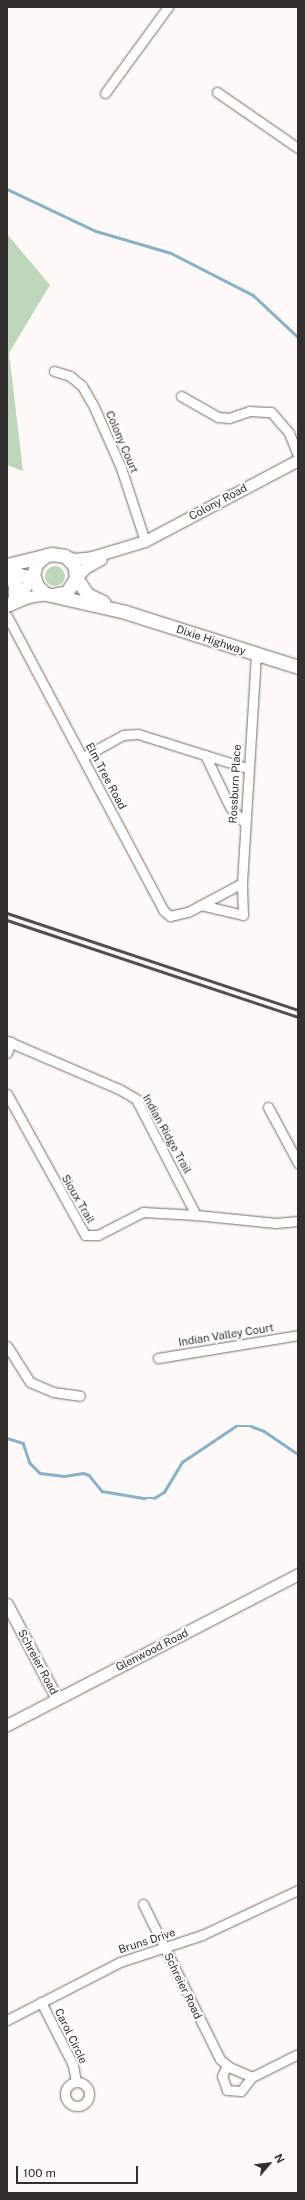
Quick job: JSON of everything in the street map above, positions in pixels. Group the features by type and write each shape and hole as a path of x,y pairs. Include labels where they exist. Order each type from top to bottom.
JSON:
{"main road":[{"path":"7,565 46,555 65,556"},
{"path":"34,578 36,564 46,555"},
{"name":"Dixie Highway","path":"65,556 74,565 76,578 88,595 125,612"},
{"path":"7,573 34,578 50,595 67,592 76,578"},
{"path":"7,573 15,584 10,603"},
{"name":"Dixie Highway","path":"50,595 125,612 298,667"}],"street":[{"path":"105,93 168,7"},
{"path":"217,92 298,148"},
{"name":"Colony Court","path":"54,372 70,376 82,386 94,407 122,468 141,541"},
{"path":"181,396 218,418 229,418 249,411 271,412 289,433 298,455"},
{"name":"Colony Road","path":"76,578 91,563 116,556 141,541 298,460"},
{"name":"Colony Road","path":"65,556 74,559 92,557 141,541"},
{"path":"10,603 34,578"},
{"path":"10,603 28,596 50,595"},
{"name":"Elm Tree Road","path":"7,616 164,911 170,916 176,916 201,905 242,883"},
{"name":"Rossburn Place","path":"201,905 243,915 242,883 247,768 256,654"},
{"path":"83,757 123,735 138,734 247,768"},
{"path":"205,756 230,807 245,823"},
{"path":"7,1053 9,1041"},
{"name":"Indian Ridge Trail","path":"9,1041 119,1089 136,1100 196,1215"},
{"name":"Sioux Trail","path":"7,1094 85,1235 98,1235 143,1212 196,1215"},
{"path":"268,1107 298,1163"},
{"path":"196,1215 276,1224 298,1221"},
{"name":"Indian Valley Court","path":"158,1358 298,1335"},
{"path":"7,1346 30,1382 53,1392 80,1396"},
{"name":"Glenwood Road","path":"7,1725 298,1574"},
{"name":"Schreier Road","path":"7,1604 57,1699"},
{"name":"Bruns Drive","path":"7,2020 120,1962 225,1926 298,1890"},
{"name":"Schreier Road","path":"143,1904 208,2038 227,2065 252,2077"},
{"name":"Carol Circle","path":"41,2002 73,2065 76,2082"},
{"path":"227,2065 222,2076 227,2090 241,2091 252,2077 298,2054"}],"green space":[{"path":"7,234 50,285 9,353 23,471 7,465"},
{"path":"51,566 59,566 65,572 65,580 59,586 51,586 45,580 45,572"}],"waterway":[{"path":"7,189 96,231 171,253 253,295 298,337"},
{"path":"7,1438 23,1443 30,1463 40,1473 64,1476 83,1473 89,1475 102,1491 144,1498 154,1498 164,1492 182,1462 236,1426 251,1426 264,1431 298,1454"}],"railway":[{"path":"7,913 298,1010"},
{"path":"7,920 298,1017"}]}
